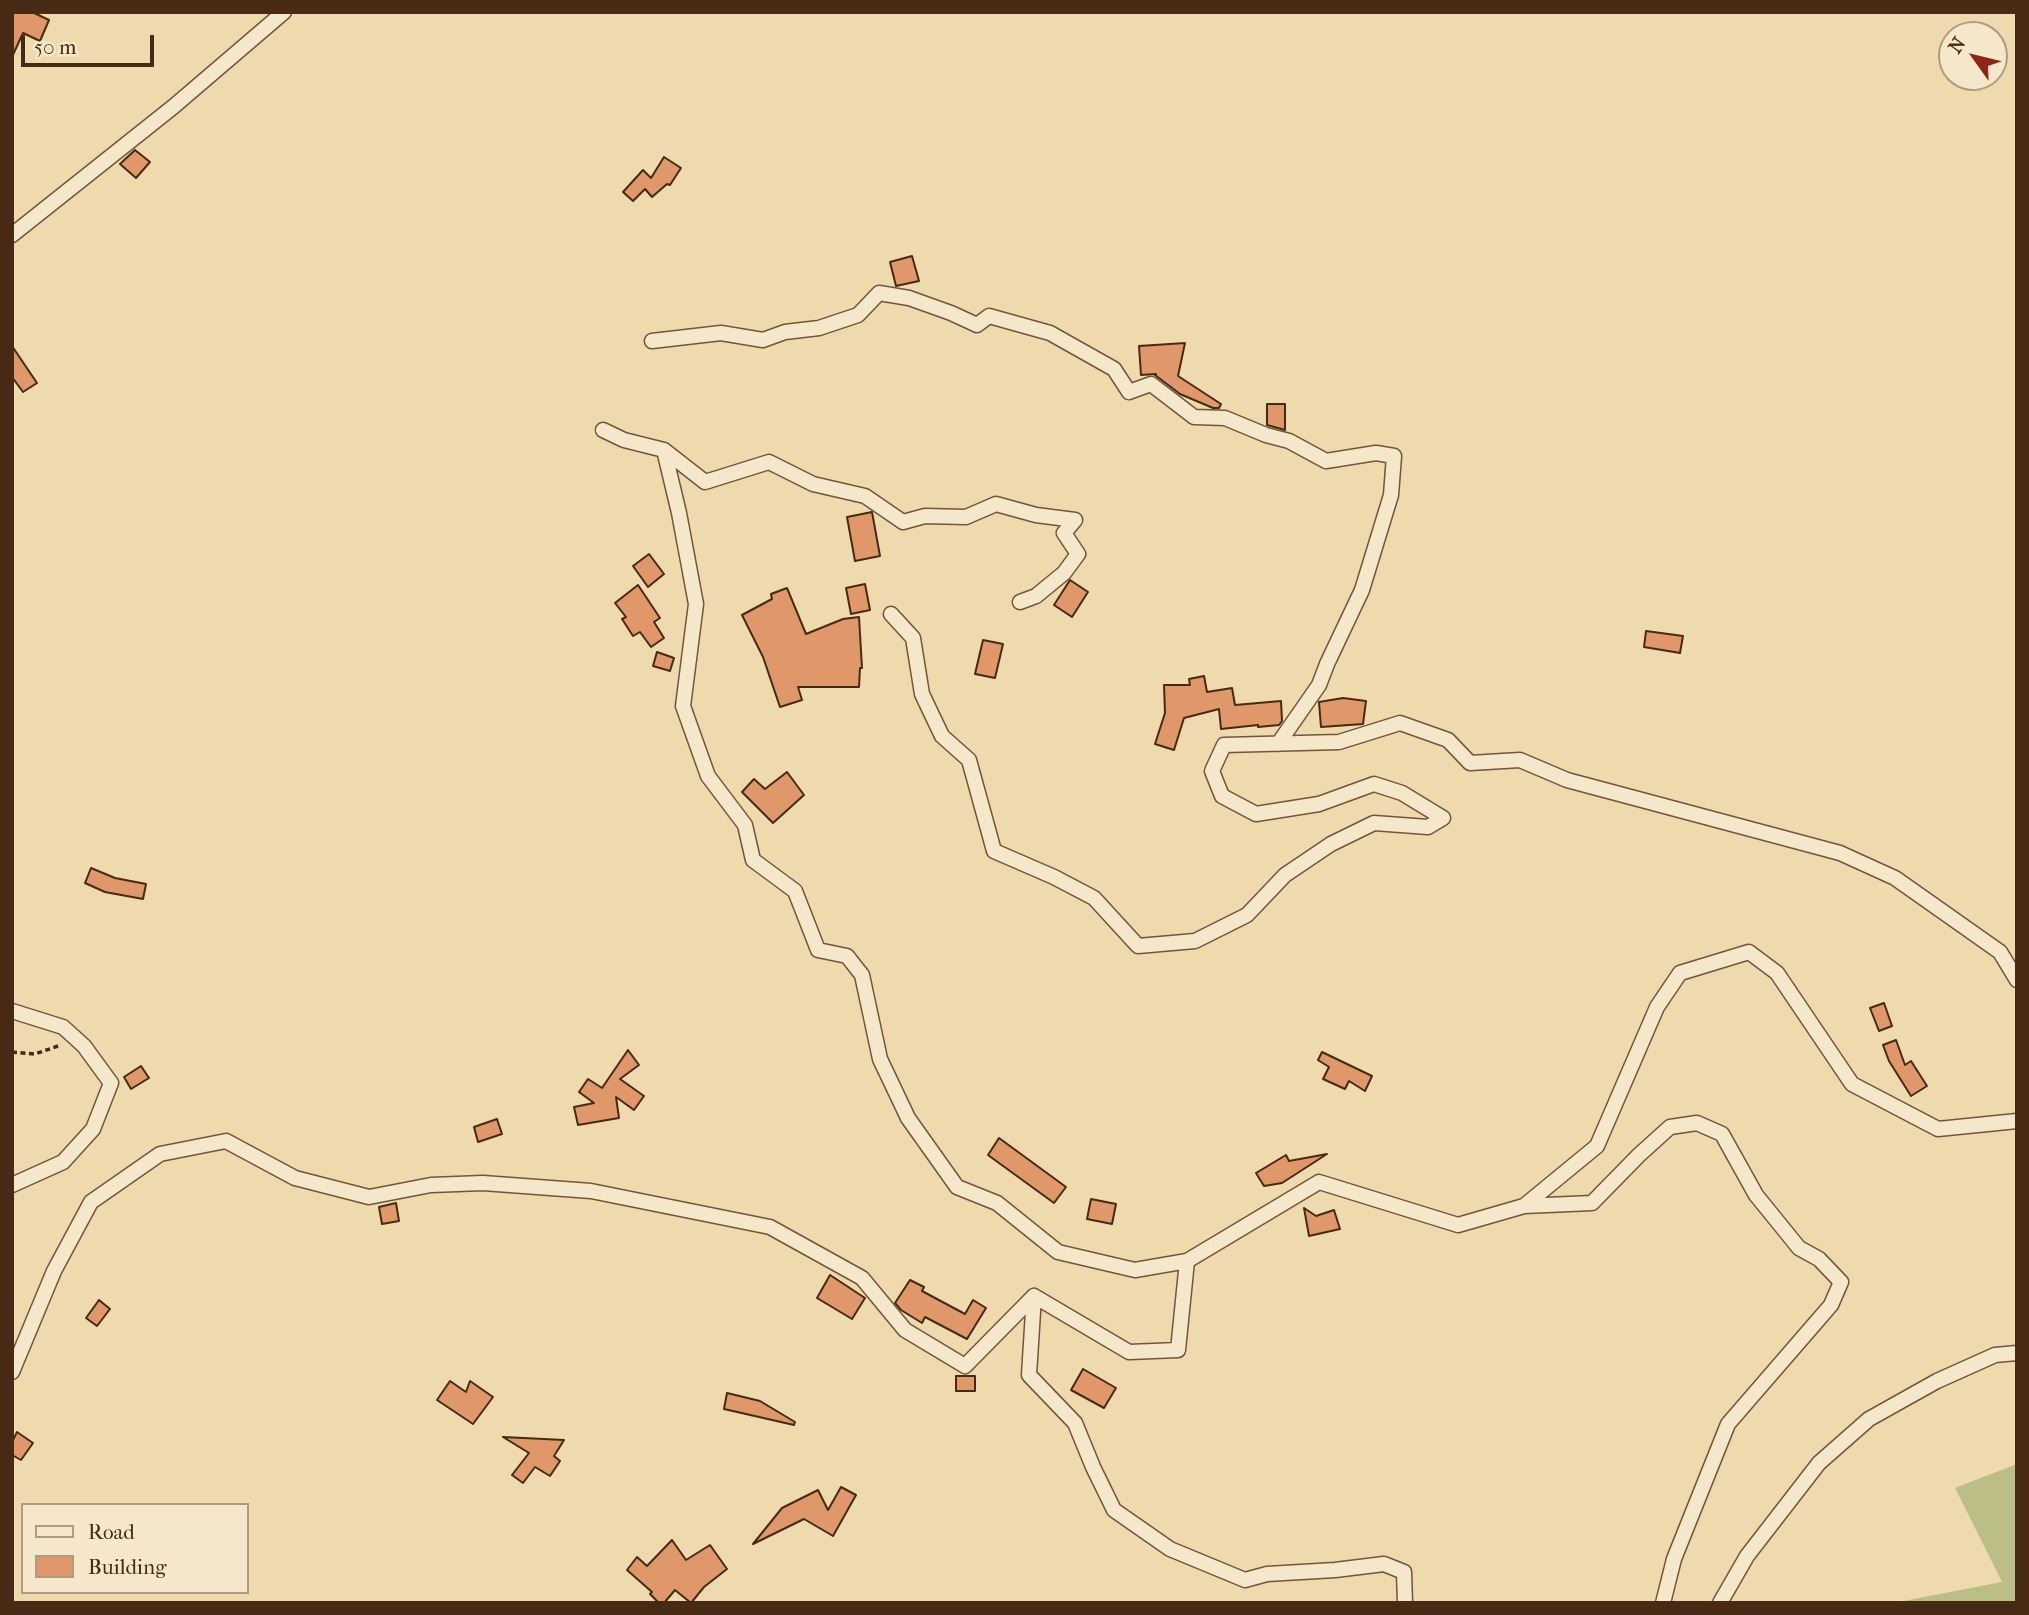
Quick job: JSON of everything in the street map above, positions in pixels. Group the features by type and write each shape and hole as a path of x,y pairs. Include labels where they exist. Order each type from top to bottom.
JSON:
{"street":[{"path":"12,235 173,107 284,12"},
{"path":"652,341 720,333 763,340 785,332 819,328 858,315 879,293 909,298 976,325 989,316 1050,333 1114,369 1129,392 1151,384 1194,417 1225,418 1266,435 1289,441 1326,461 1376,453 1394,456 1391,495 1362,590 1326,664 1319,685 1278,744"},
{"path":"603,430 624,440 663,450 705,482 769,462 813,484 865,496 902,522 925,516 966,517 996,504 1036,515 1075,520 1063,533 1078,554 1064,573 1036,596 1020,602"},
{"path":"663,450 679,513 696,604 683,706 708,776 745,825 752,860 795,891 818,950 847,956 862,975 880,1059 908,1118 957,1187 997,1203 1058,1252 1135,1270 1187,1261 1319,1182 1458,1225 1524,1206 1592,1203 1670,1126 1697,1124 1722,1134 1756,1195 1799,1248 1819,1259 1841,1282 1830,1306 1728,1423 1674,1559 1663,1603"},
{"path":"891,614 913,638 922,694 942,736 970,760 994,851 1094,898 1138,946 1195,941 1247,915 1285,876 1331,844 1374,823 1427,828 1443,818 1402,793 1374,783 1319,804 1256,814 1222,796 1212,771 1224,745 1339,742 1400,723 1448,740 1470,763 1520,760 1567,780 1840,853 1895,878 2000,952 2017,980"},
{"path":"1524,1206 1597,1146 1657,1007 1680,974 1749,952 1777,973 1852,1084 1938,1129 2017,1121"},
{"path":"12,1011 63,1027 84,1046 111,1083 93,1129 63,1162 12,1185"},
{"path":"12,1372 54,1271 91,1202 160,1154 226,1141 295,1178 369,1197 431,1185 496,1184 591,1191 770,1227 862,1278 905,1330 965,1366 1034,1296"},
{"path":"1034,1296 1129,1352 1178,1350 1187,1261"},
{"path":"1034,1296 1029,1375 1075,1423 1114,1510 1170,1549 1245,1580 1267,1574 1384,1564 1404,1572 1405,1603"},
{"path":"1720,1603 1747,1556 1819,1463 1869,1419 1949,1376 1995,1356 2017,1353"}],"path":[{"path":"12,1052 35,1054 58,1045 84,1046"}],"green space":[{"path":"2017,1464 2017,1603 1893,1603 2002,1582 1955,1488"}],"building":[{"path":"12,12 32,12 49,20 40,41 23,33 12,57"},
{"path":"135,150 150,162 136,178 120,164"},
{"path":"664,157 681,168 670,185 667,184 652,197 645,189 633,201 623,192 643,170 651,178"},
{"path":"912,256 919,281 896,286 890,262"},
{"path":"1185,343 1178,376 1221,404 1219,408 1180,394 1156,374 1141,375 1139,346"},
{"path":"12,346 37,383 23,392 12,377"},
{"path":"1267,404 1285,404 1285,430 1267,425"},
{"path":"872,512 880,556 855,561 847,517"},
{"path":"649,554 664,574 648,587 633,566"},
{"path":"1070,580 1088,592 1072,617 1054,605"},
{"path":"865,584 870,610 851,614 846,588"},
{"path":"638,585 660,618 654,622 664,638 651,647 640,632 633,636 622,619 626,617 615,603"},
{"path":"787,588 806,634 843,619 859,617 862,668 859,687 798,687 802,700 780,707 763,657 742,615 772,599 771,594"},
{"path":"1646,631 1683,636 1680,653 1644,647"},
{"path":"983,640 1003,644 995,678 975,674"},
{"path":"657,652 674,658 670,671 653,666"},
{"path":"1204,676 1207,692 1232,688 1235,705 1281,701 1282,721 1279,725 1221,729 1219,709 1184,718 1174,750 1155,744 1165,713 1164,685 1190,685 1189,679"},
{"path":"1343,698 1366,701 1363,724 1321,727 1319,702"},
{"path":"787,772 804,795 773,823 742,792 754,779 765,789"},
{"path":"91,868 115,878 146,884 143,899 105,892 85,883"},
{"path":"1884,1003 1892,1026 1879,1031 1870,1008"},
{"path":"1896,1040 1905,1065 1911,1061 1927,1086 1911,1096 1889,1061 1883,1045"},
{"path":"628,1050 639,1065 620,1079 644,1096 634,1110 616,1097 619,1118 578,1125 574,1107 594,1103 579,1092 588,1079 602,1088"},
{"path":"1322,1052 1372,1076 1365,1091 1349,1081 1345,1089 1323,1079 1329,1067 1318,1060"},
{"path":"141,1066 149,1078 131,1089 124,1077"},
{"path":"497,1119 502,1134 478,1142 474,1127"},
{"path":"999,1138 1066,1187 1054,1203 988,1155"},
{"path":"1327,1154 1282,1183 1264,1186 1256,1173 1286,1155 1289,1161"},
{"path":"1091,1199 1116,1204 1112,1224 1087,1219"},
{"path":"396,1203 399,1221 382,1224 379,1207"},
{"path":"1304,1208 1316,1216 1334,1210 1340,1229 1309,1236"},
{"path":"830,1275 865,1298 852,1319 817,1298"},
{"path":"910,1280 924,1287 922,1291 965,1314 973,1300 986,1308 967,1339 925,1317 922,1323 901,1310 895,1303"},
{"path":"99,1300 110,1309 97,1326 86,1318"},
{"path":"1083,1369 1116,1388 1104,1408 1071,1390"},
{"path":"956,1376 975,1376 975,1391 956,1391"},
{"path":"450,1381 466,1392 470,1381 493,1397 473,1424 437,1400"},
{"path":"727,1393 760,1401 795,1422 794,1425 724,1409"},
{"path":"17,1432 33,1443 21,1460 12,1455 12,1442"},
{"path":"503,1437 564,1440 554,1456 560,1461 550,1476 535,1467 523,1483 512,1475 529,1453"},
{"path":"841,1487 856,1495 833,1536 804,1519 753,1544 782,1508 818,1490 828,1510"},
{"path":"672,1540 686,1560 710,1545 727,1569 704,1587 691,1603 675,1590 664,1603 659,1603 650,1594 652,1592 627,1570 637,1557 647,1566"}]}
